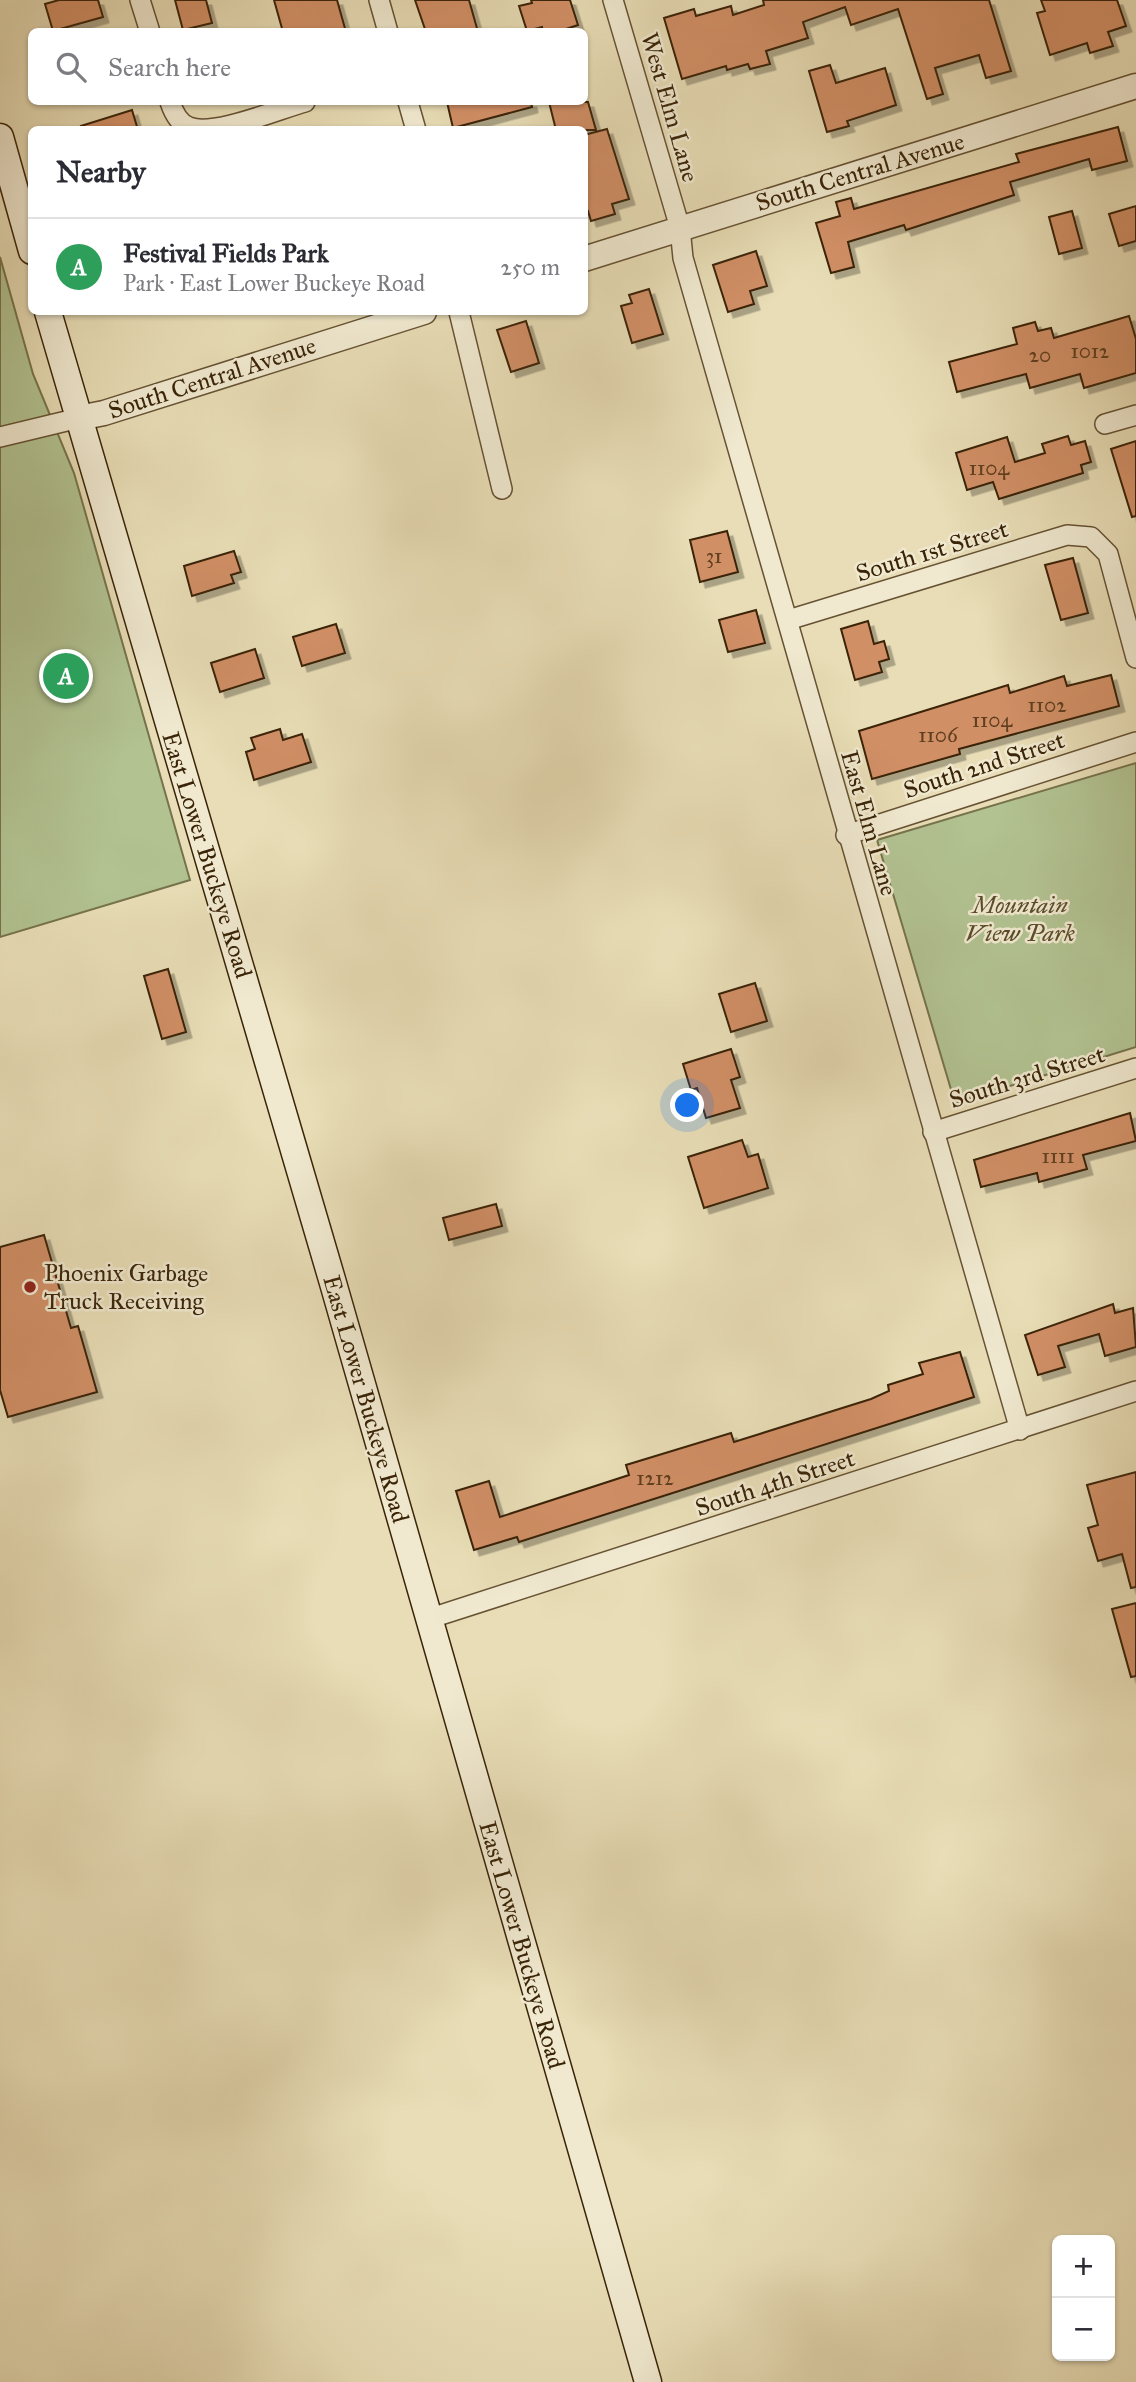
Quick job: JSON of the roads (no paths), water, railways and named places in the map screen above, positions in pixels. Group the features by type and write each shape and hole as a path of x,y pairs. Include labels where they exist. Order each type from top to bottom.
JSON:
{"main road":[{"path":"0,137 28,237"},
{"name":"East Lower Buckeye Road","path":"49,315 333,1283 649,2382"}],"street":[{"path":"140,0 149,28"},
{"path":"379,0 387,28"},
{"name":"West Elm Lane","path":"613,0 680,228"},
{"name":"South Central Avenue","path":"588,258 1136,86"},
{"path":"171,105 174,114 187,126"},
{"path":"222,126 295,105"},
{"path":"409,105 415,126"},
{"name":"East Elm Lane","path":"680,228 682,258 788,620 846,835 1020,1430"},
{"name":"South Central Avenue","path":"79,418 414,315"},
{"path":"459,315 502,489"},
{"path":"1105,425 1136,415"},
{"path":"0,437 79,418"},
{"name":"South 1st Street","path":"788,620 1067,535 1091,537 1108,554 1136,658"},
{"name":"South 2nd Street","path":"846,835 1136,742"},
{"name":"South 3rd Street","path":"933,1132 1136,1068"},
{"name":"South 4th Street","path":"428,1619 1136,1391"}],"place":[{"name":"Festival Fields Park","path":"66,676"},
{"name":"Phoenix Garbage Truck Receiving","path":"30,1287"}],"park label":[{"name":"Mountain View Park","path":"1020,919"}]}
